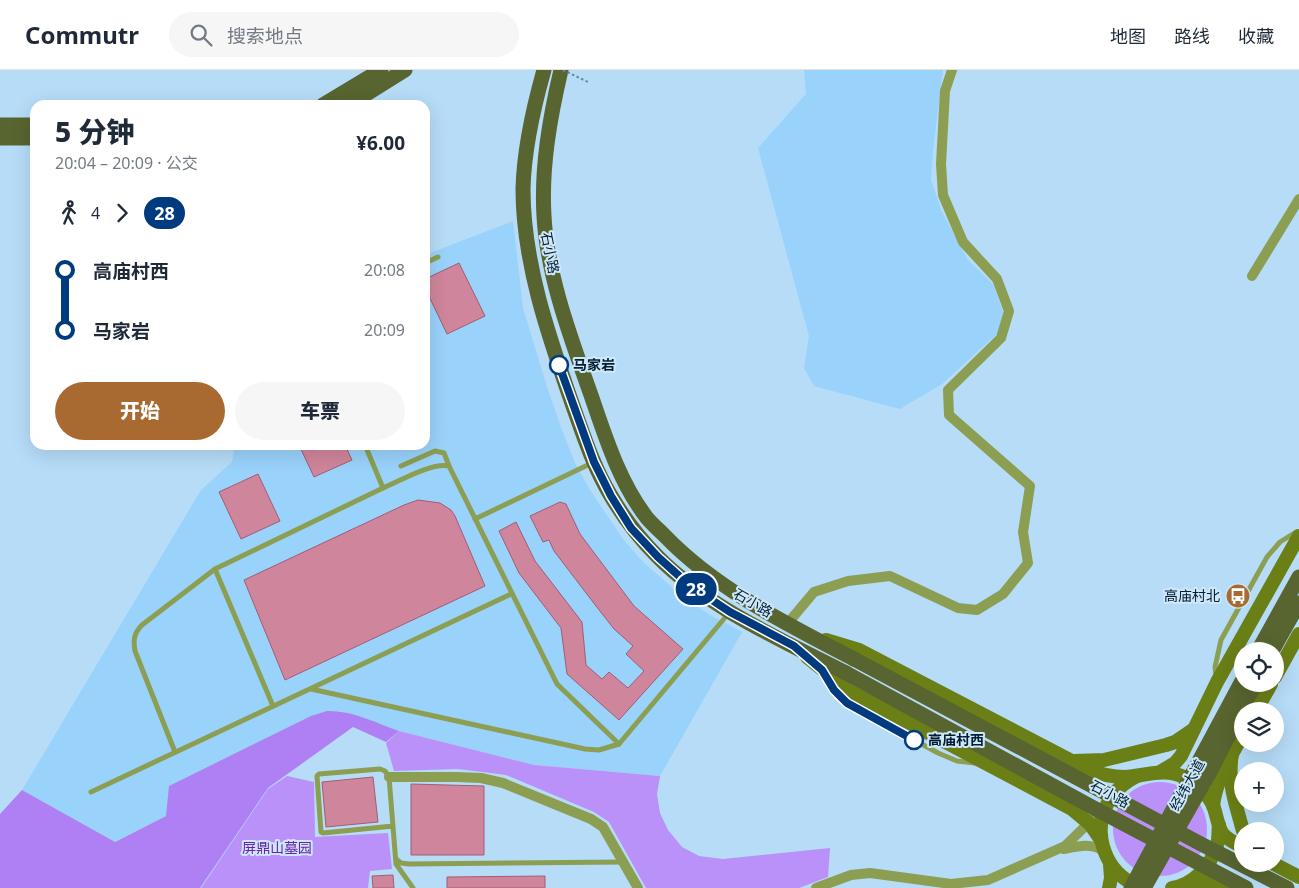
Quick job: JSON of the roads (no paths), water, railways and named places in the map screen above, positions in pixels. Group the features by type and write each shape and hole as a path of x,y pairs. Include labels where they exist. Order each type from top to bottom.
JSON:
{"main road":[{"path":"331,100 381,70"},
{"path":"357,100 400,73 415,70"},
{"name":"石小路","path":"544,70 528,131 525,160 523,190 527,237 544,316 594,462 611,496 636,534 688,584 730,612 1246,888"},
{"name":"石小路","path":"562,70 554,100 543,191 544,217 552,270 577,354 612,455 647,518 702,570 738,595 809,636 1287,888"},
{"path":"554,100 570,70"},
{"path":"0,125 30,125"},
{"path":"0,138 30,138"},
{"path":"1263,642 1299,578"},
{"path":"1277,642 1299,603"},
{"name":"经纬大道","path":"1131,888 1237,692"},
{"name":"经纬大道","path":"1144,888 1211,770 1252,692"}],"street":[{"path":"788,623 814,592 848,581 890,576 958,608 977,610 1003,594 1028,563 1023,532 1030,486 949,415 948,390 1001,338 1009,311 997,279 963,242 942,195 941,164 945,91 952,70"},
{"path":"1252,276 1299,198"},
{"path":"1160,772 1175,763 1186,746 1217,682 1299,536"},
{"path":"1284,661 1299,634"},
{"path":"809,636 859,650 1070,760 1101,774 1125,777 1160,772 1173,773 1186,778 1202,790 1213,806 1219,825 1226,837 1234,842"},
{"path":"794,646 851,692 1072,809 1090,824 1103,846 1110,864 1111,878 1109,888"},
{"path":"1070,760 1104,760 1166,745 1175,742 1194,729"},
{"path":"1186,746 1184,759 1188,768 1209,778 1213,778 1223,772"},
{"path":"1213,806 1216,790 1234,750"},
{"path":"1232,754 1230,784 1241,822"},
{"path":"816,888 851,874 870,873 951,884 988,880 1065,846 1105,808 1115,792 1138,776"},
{"path":"389,777 481,778 503,783 591,819 603,827 638,888"},
{"path":"1103,846 1102,818 1105,808"},
{"path":"1172,888 1188,883 1196,878 1210,863 1217,845 1219,825"},
{"path":"1056,851 1087,845 1103,846"},
{"path":"1230,888 1225,875 1226,866 1234,857"},
{"path":"1110,864 1122,877 1148,888"},
{"path":"1284,869 1298,876"},
{"path":"1188,883 1209,883 1223,888"}],"lane":[{"path":"430,261 438,257"},
{"path":"367,450 383,488"},
{"path":"401,466 435,451 444,453 511,594 557,684 620,744"},
{"path":"475,519 594,462"},
{"path":"175,752 134,651 133,642 136,632 142,625 214,569 383,488 432,467 444,464 449,466"},
{"path":"1217,682 1215,667 1222,640 1273,548 1299,530"},
{"path":"214,569 273,706"},
{"path":"91,792 511,594"},
{"path":"311,688 585,749 604,749 620,744 730,612"},
{"path":"393,826 321,832 316,778 319,774 380,769 385,771 389,777 396,859 396,864 413,888"},
{"path":"396,859 401,863 409,864 623,862"}],"place":[{"name":"马家岩","path":"559,365"},
{"name":"高庙村北","path":"1238,596"},
{"name":"高庙村西","path":"914,740"}],"park label":[{"name":"屏鼎山墓园","path":"277,848"}]}
